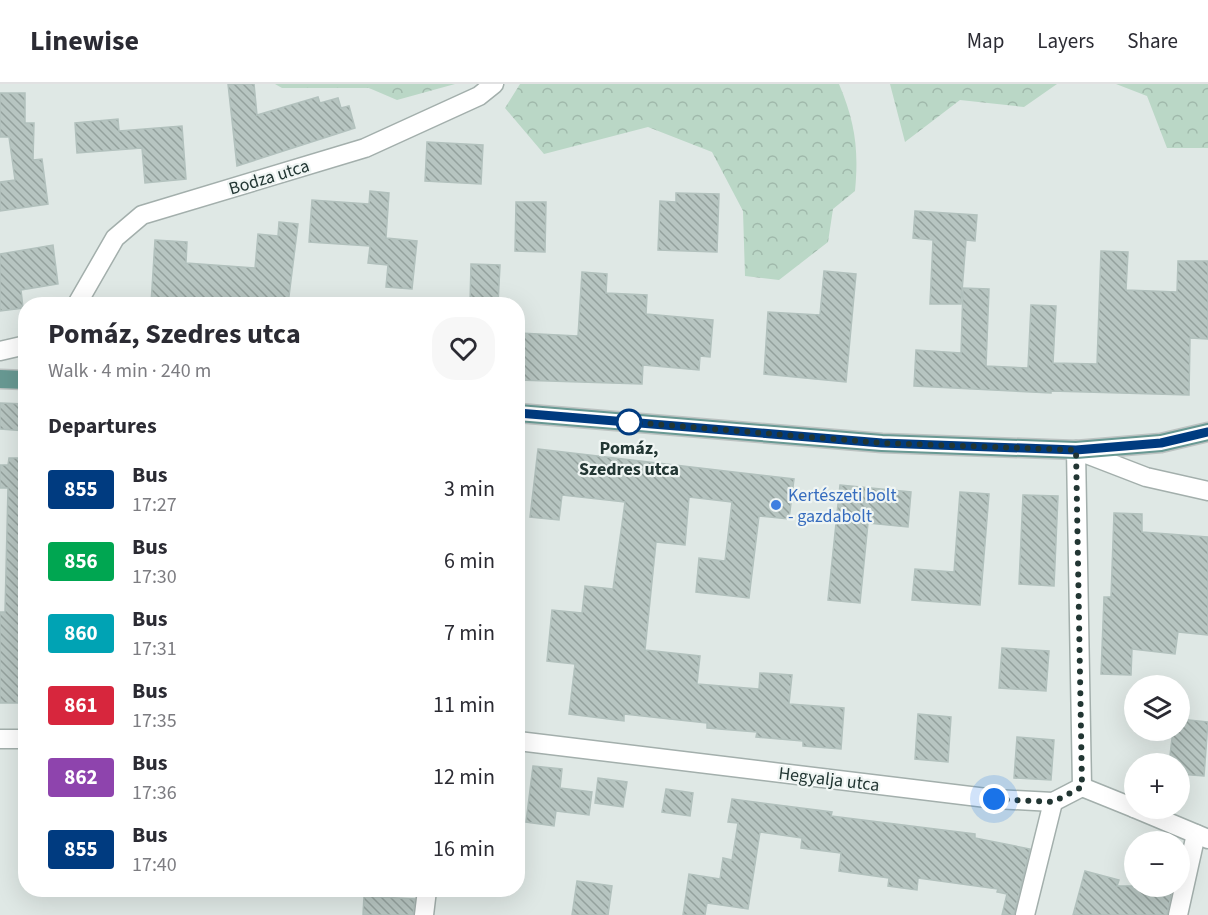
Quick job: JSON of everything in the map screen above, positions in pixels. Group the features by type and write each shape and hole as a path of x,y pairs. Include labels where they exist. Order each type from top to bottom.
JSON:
{"main road":[{"path":"0,379 18,380"},
{"path":"525,414 882,443 1076,450 1161,443 1208,432"}],"street":[{"name":"Bodza utca","path":"81,297 115,238 142,215 365,148 479,96 494,84"},
{"path":"0,351 18,347"},
{"path":"1082,787 1076,450 1146,477 1208,491"},
{"path":"0,739 18,739"},
{"name":"Hegyalja utca","path":"525,742 994,799 1053,802"},
{"path":"1025,915 1053,802 1082,787 1124,804"},
{"path":"1161,819 1202,836 1178,915"},
{"path":"424,915 426,897"}],"green space":[{"path":"275,84 455,84 397,100 369,88 282,88"},
{"path":"520,84 839,84 855,136 855,191 833,209 828,242 779,280 745,276 743,211 712,152 648,127 544,154 505,108"},
{"path":"890,84 1057,84 1024,107 960,100 905,142"},
{"path":"1116,84 1208,84 1208,148 1167,148 1147,96"}],"building":[{"path":"228,84 254,84 257,115 318,97 320,103 338,98 341,108 349,106 355,128 237,166"},
{"path":"0,93 25,93 25,123 34,123 33,160 42,159 48,204 0,211 0,182 15,180 9,137 0,137"},
{"path":"118,119 119,131 182,126 186,179 145,183 142,148 77,153 75,123"},
{"path":"427,142 483,145 481,184 425,181"},
{"path":"370,191 389,193 386,238 417,241 412,289 386,287 388,265 368,263 370,246 309,242 312,200 369,204"},
{"path":"676,193 719,194 717,252 658,250 660,201 676,202"},
{"path":"516,202 546,202 545,252 515,251"},
{"path":"915,211 977,215 975,241 966,240 961,304 930,304 933,240 913,238"},
{"path":"279,222 298,224 289,297 151,297 155,240 187,242 186,263 255,268 258,234 278,236"},
{"path":"53,245 58,284 21,290 22,297 18,297 18,309 0,311 0,254"},
{"path":"1101,251 1128,252 1126,290 1177,292 1178,261 1208,261 1208,339 1190,338 1189,395 1051,391 1051,393 914,386 916,350 961,353 963,288 989,289 986,366 1028,368 1031,305 1056,306 1053,363 1097,364"},
{"path":"471,264 500,265 498,297 470,297"},
{"path":"824,271 856,274 846,382 764,374 768,312 820,315"},
{"path":"582,272 607,274 606,293 647,295 646,314 713,320 710,357 700,356 699,370 643,365 642,384 525,380 525,333 578,336"},
{"path":"0,403 18,404 18,430 0,429"},
{"path":"538,449 794,479 789,519 759,516 749,598 696,592 699,558 725,561 732,502 689,497 685,545 656,542 645,650 700,656 697,684 759,689 760,673 792,675 789,704 844,708 841,749 803,746 803,741 756,737 757,732 707,728 707,723 624,714 624,721 569,714 575,664 547,661 552,610 582,613 585,586 613,589 625,502 562,495 559,520 530,517"},
{"path":"9,458 18,458 18,703 0,703 0,612 5,612 8,488 0,488 0,465 8,465"},
{"path":"840,485 911,492 908,527 868,523 860,603 828,600"},
{"path":"960,492 989,494 980,605 912,600 915,569 954,572"},
{"path":"1023,495 1058,496 1054,586 1019,584"},
{"path":"1114,513 1142,514 1142,532 1208,537 1208,635 1178,632 1175,654 1132,649 1131,675 1101,674 1104,597 1111,597"},
{"path":"1002,648 1049,651 1046,691 999,688"},
{"path":"918,714 951,717 948,762 915,759"},
{"path":"1190,720 1208,722 1204,776 1190,775 1190,753 1170,753 1172,741 1190,741"},
{"path":"1017,737 1054,740 1051,780 1014,778"},
{"path":"533,766 562,769 560,788 592,792 589,815 556,811 554,826 526,822"},
{"path":"598,778 627,782 623,807 595,803"},
{"path":"666,789 693,793 690,816 662,812"},
{"path":"732,799 832,812 831,816 975,834 975,838 1030,849 1014,915 1002,915 1007,894 997,892 998,889 918,878 917,890 888,886 889,878 839,871 841,853 801,848 802,838 760,832 748,909 707,903 705,915 683,915 689,874 720,879 723,858 732,860 738,823 728,822"},
{"path":"1085,871 1119,880 1117,886 1124,886 1124,897 1171,897 1167,915 1073,915"},
{"path":"577,881 612,886 608,915 572,915"},
{"path":"364,897 415,899 413,915 363,915"}],"bus line":[{"name":"855","path":"525,414 882,443 1076,450 1161,443 1208,432"}],"place":[{"name":"Pomáz, Szedres utca","path":"629,422"},
{"name":"Kertészeti bolt - gazdabolt","path":"776,505"}],"route":[{"path":"629,422 882,443 1076,450 1082,787 1053,802 994,799"}]}
